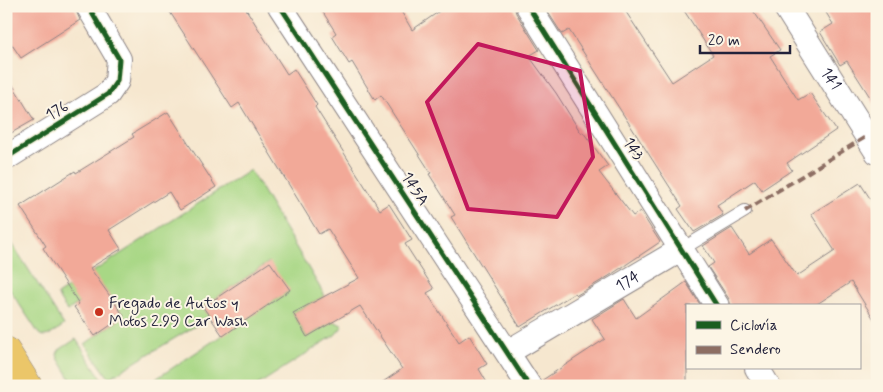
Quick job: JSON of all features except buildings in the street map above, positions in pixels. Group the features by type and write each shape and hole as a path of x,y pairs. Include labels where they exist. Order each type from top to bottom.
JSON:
{"main road":[{"path":"6,351 28,386"}],"street":[{"name":"176","path":"6,158 108,94 117,81 119,59 88,6"},
{"name":"145A","path":"280,6 529,386"},
{"name":"143","path":"528,6 716,304"},
{"name":"141","path":"785,6 874,139"},
{"name":"174","path":"508,352 682,249"},
{"path":"757,370 768,386"}],"lane":[{"name":"174","path":"682,249 745,210"}],"highlighted area":[{"path":"478,44 580,71 593,157 557,217 468,209 427,102"}],"green space":[{"path":"250,170 325,296 293,313 307,337 334,321 343,326 335,335 256,386 145,386 289,291 269,262 203,307 210,317 109,378 85,344 124,316 103,287 67,311 57,295"},
{"path":"6,234 64,325 49,335 42,336 39,334 6,284"},
{"path":"76,339 105,384 102,386 75,386 58,358 59,350"}],"marked path":[{"path":"745,211 867,136"}],"cycle path":[{"path":"6,158 108,94 117,81 119,59 88,6"},
{"path":"280,6 529,386"},
{"path":"528,6 716,304"}],"place":[{"name":"Fregado de Autos y Motos 2.99 Car Wash","path":"99,312"}]}
